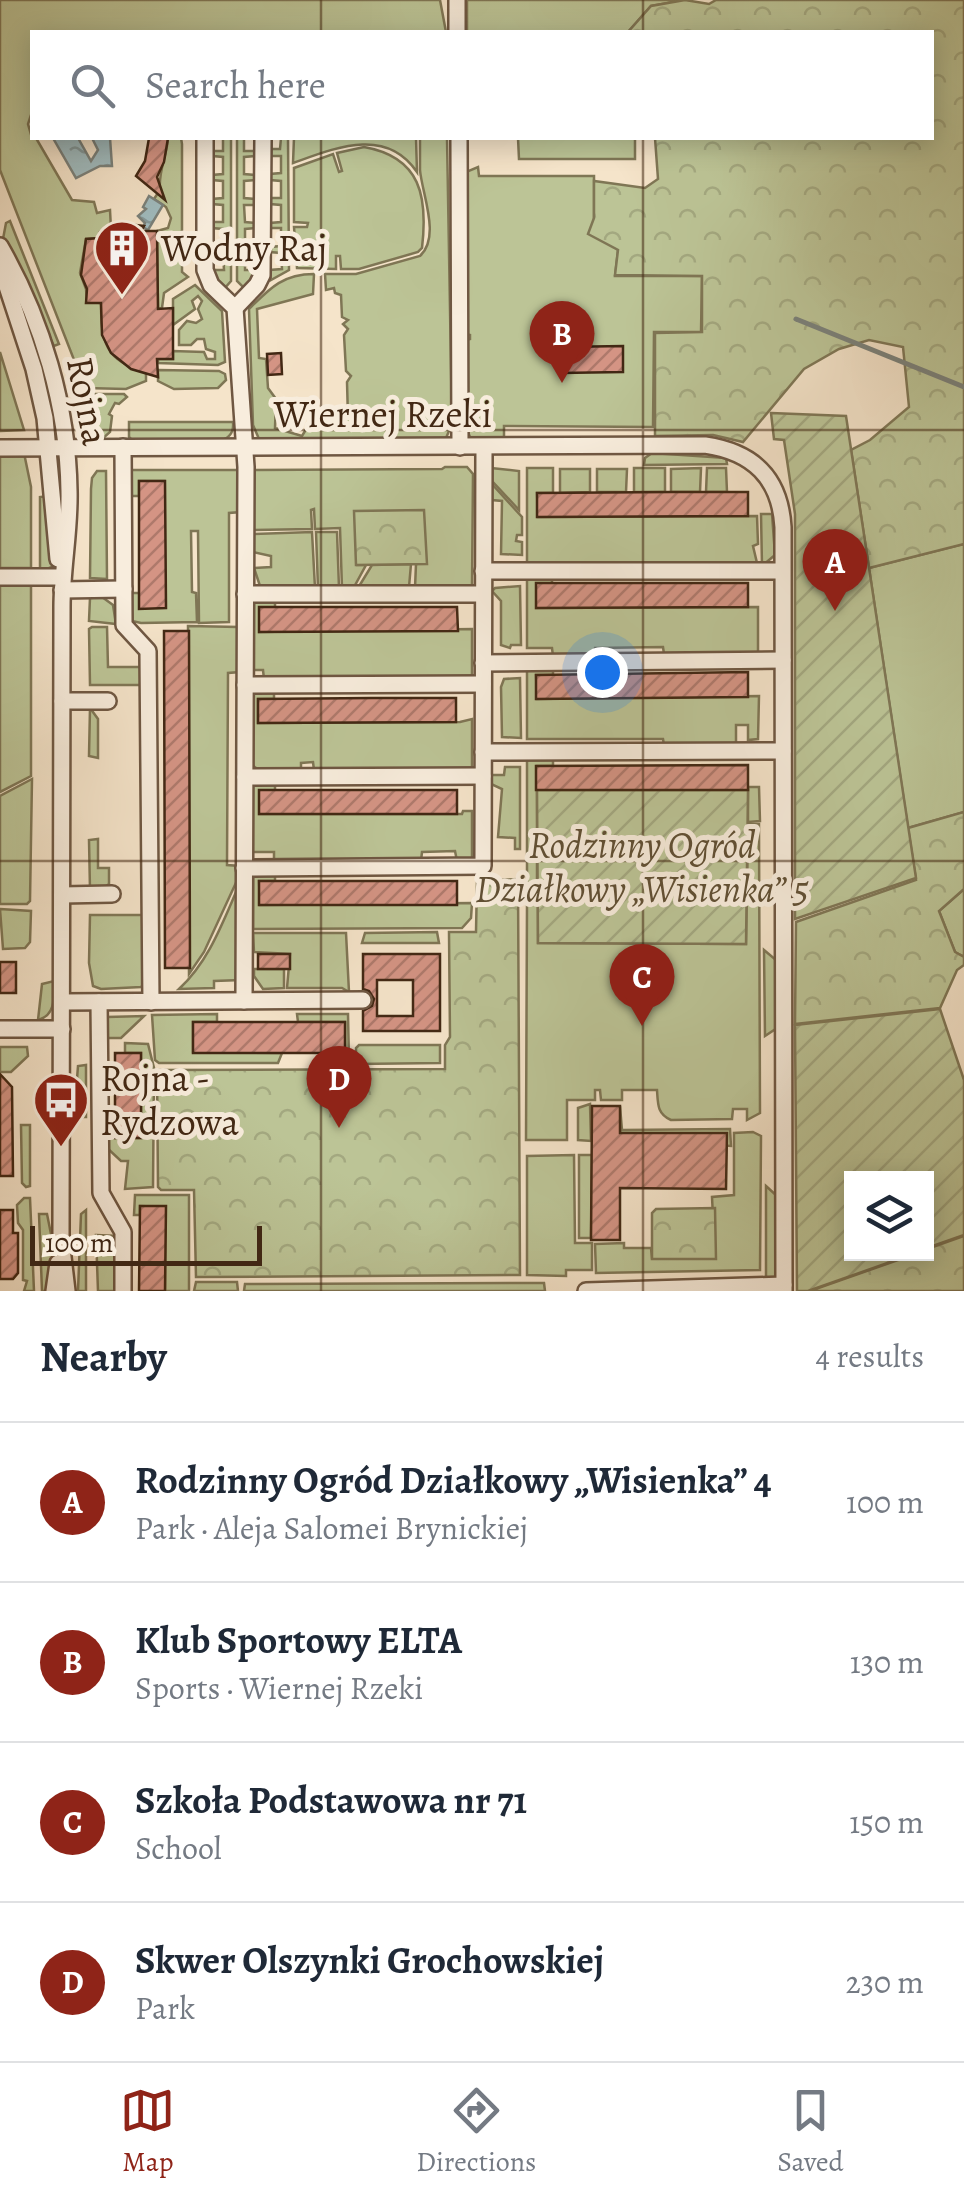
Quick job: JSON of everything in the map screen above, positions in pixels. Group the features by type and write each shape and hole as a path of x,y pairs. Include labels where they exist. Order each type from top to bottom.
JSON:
{"street":[{"path":"456,0 456,30"},
{"path":"205,140 204,270 211,285 235,308 246,467 244,1001"},
{"path":"235,308 262,275 263,140"},
{"path":"459,140 460,447"},
{"name":"Rojna","path":"0,246 38,328 55,386 58,447"},
{"name":"Rojna","path":"0,264 58,447 69,502 62,584 61,1240 67,1291"},
{"name":"Wiernej Rzeki","path":"0,448 705,445 735,451 760,469 774,490 781,510 782,571"},
{"path":"244,868 483,866 484,446"},
{"path":"123,447 124,625 148,651 151,1002"},
{"path":"484,570 782,571 784,1288 586,1291"},
{"path":"0,577 124,589"},
{"path":"245,594 483,594"},
{"path":"483,663 782,660"},
{"path":"245,685 483,684"},
{"path":"62,701 108,701"},
{"path":"483,752 783,751"},
{"path":"244,777 483,776"},
{"path":"62,894 112,894"},
{"path":"62,1002 363,1000"},
{"path":"99,1002 102,1193 122,1228 123,1291"},
{"path":"0,1029 62,1029"},
{"name":"Rojna","path":"54,1291 61,1240"}],"green space":[{"path":"0,0 440,0 446,30 30,30 30,140 37,140 72,200 94,202 97,213 110,210 111,229 101,232 100,238 86,239 80,273 87,302 101,303 108,348 122,362 146,372 146,381 126,389 85,388 0,170"},
{"path":"467,0 685,0 651,6 630,30 467,30"},
{"path":"685,0 709,4 716,0 964,0 964,544 869,568 851,450 870,440 909,407 903,347 869,340 839,349 804,369 743,442 713,435 655,436 655,333 702,332 702,276 615,275 618,250 588,234 594,218 594,181 645,188 658,179 655,140 934,140 934,30 630,30 651,6"},
{"path":"168,140 181,140 182,272 188,277 164,293 162,308 158,309 157,231 168,228 171,218 166,207 154,199 160,190"},
{"path":"223,140 231,140 231,281 224,289 214,279 212,270 224,270 223,253 212,252 212,246 224,246 223,229 212,228 212,222 223,222 223,205 212,204 212,199 223,198 223,181 212,180 212,175 223,174 223,157 213,156 213,151 223,151"},
{"path":"237,140 244,140 244,151 255,151 255,156 244,157 244,174 255,175 256,180 244,181 244,198 255,199 255,205 244,205 245,222 256,223 256,228 245,229 245,246 255,246 255,252 245,253 245,270 256,270 245,289 237,281"},
{"path":"281,140 288,140 289,270 271,280 270,270 282,269 281,253 270,252 270,247 281,246 281,228 270,228 270,223 281,222 281,205 270,204 270,198 281,198 281,181 270,180 270,174 281,173 281,156 270,156 270,149 280,149"},
{"path":"294,140 416,140 417,172 390,149 375,145 343,147 293,163"},
{"path":"420,140 447,140 452,424 446,438 259,439 253,425 249,309 278,284 314,274 313,294 257,309 259,358 266,359 268,388 276,399 275,428 302,436 313,418 348,418 347,382 351,376 346,371 344,335 348,329 343,324 348,320 342,317 341,295 334,288 326,290 325,274 356,274 420,256 426,248 430,227 420,170"},
{"path":"518,140 635,140 635,159 519,159"},
{"path":"364,147 398,160 417,182 423,212 422,248 359,269 341,269 340,256 336,256 336,269 297,268 294,227 307,227 308,223 294,222 294,168 333,154 339,172 342,171 337,153"},
{"path":"478,167 479,176 594,176 594,218 618,250 615,276 702,276 701,332 654,332 653,427 504,426 504,439 471,439 466,428 466,340 470,335 466,334 466,172"},
{"path":"10,221 59,344 54,346 3,239 6,223"},
{"path":"195,285 222,311 225,362 158,363 158,359 173,359 173,351 204,352 207,359 215,359 215,352 206,349 204,339 179,345 179,330 187,321 196,323 202,319 198,309 202,301 198,296 192,301 195,309 173,325 173,299"},
{"path":"0,352 24,430 0,431"},
{"path":"158,370 219,371 226,380 218,388 174,389 158,381"},
{"path":"87,394 127,397 115,403 109,414 110,432 101,440 95,440"},
{"path":"771,413 846,416 916,878 795,919 795,514 784,440 774,439"},
{"path":"129,422 233,425 230,435 222,440 132,440"},
{"path":"0,453 24,453 31,487 31,568 0,568"},
{"path":"652,453 726,458 727,464 644,465 645,458"},
{"path":"467,467 473,474 472,587 415,588 416,564 427,563 356,565 366,565 354,587 342,588 340,528 315,529 314,509 312,529 253,530 253,470"},
{"path":"491,468 519,471 519,510 492,481"},
{"path":"527,468 553,468 553,493 537,493 538,517 757,516 758,544 753,546 757,563 527,564"},
{"path":"634,468 665,468 665,492 634,492"},
{"path":"701,468 700,492 671,492 671,469"},
{"path":"707,468 726,468 727,492 706,492"},
{"path":"560,469 590,469 590,492 560,493"},
{"path":"597,469 627,469 626,492 597,492"},
{"path":"128,470 240,470 241,512 229,513 229,622 199,623 198,531 191,531 192,592 196,593 197,622 141,623 132,621 128,615 128,593 139,593 164,481 139,481 139,496 128,496"},
{"path":"97,471 106,471 107,579 90,578 91,489"},
{"path":"491,483 522,517 522,535 517,535 516,541 522,542 522,555 501,554 502,501 492,500"},
{"path":"49,496 54,566 40,572 40,497"},
{"path":"424,510 427,564 356,565 354,511"},
{"path":"761,514 772,514 775,555 762,566"},
{"path":"312,532 315,588 260,586 254,568 271,567 271,556 253,552 253,534"},
{"path":"316,532 337,532 339,588 318,588"},
{"path":"964,544 964,812 908,828 869,568"},
{"path":"411,564 409,587 358,588 372,565"},
{"path":"527,575 552,575 552,583 537,608 758,607 758,656 664,654 663,647 595,648 594,656 553,656 552,648 527,648"},
{"path":"0,580 31,580 31,776 0,792"},
{"path":"520,586 521,645 510,648 501,645 501,601 492,591"},
{"path":"102,597 113,605 116,624 89,621 90,598"},
{"path":"275,599 275,607 260,632 472,629 472,675 264,679 263,670 252,670 253,602"},
{"path":"188,626 239,627 240,672 228,673 227,865 240,866 240,874 204,952 189,974"},
{"path":"92,627 107,627 108,667 140,667 140,656 145,656 145,685 90,685"},
{"path":"527,666 553,666 553,675 536,675 537,699 759,696 758,739 748,740 748,725 736,725 736,748 664,745 663,739 527,739"},
{"path":"520,678 521,738 502,737 501,687 504,679"},
{"path":"274,690 274,699 258,699 258,723 472,719 472,770 314,770 313,762 301,763 301,773 259,770 252,765 252,692"},
{"path":"90,708 98,719 98,758 89,756"},
{"path":"527,757 553,757 553,766 537,766 537,901 527,902"},
{"path":"505,767 520,767 520,849 515,849 515,838 498,837 502,789 491,784 491,775 504,775"},
{"path":"32,779 30,901 0,904 0,796"},
{"path":"275,781 275,790 260,814 472,811 472,859 457,861 455,851 422,852 421,861 274,864 274,852 252,852 252,786"},
{"path":"748,787 759,787 760,821 748,822"},
{"name":"Rodzinny Ogród Działkowy „Wisienka” 5","path":"537,790 748,790 746,944 538,943"},
{"path":"964,812 964,889 939,911 955,952 964,957 964,965 957,970 940,1008 795,1024 796,922 916,880 908,828"},
{"path":"748,824 759,824 760,1113 747,1120 747,1109 733,1109 732,1119 671,1120 661,1112 657,1090 622,1090 622,1100 601,1100 600,1090 595,1090 595,1100 567,1100 567,1140 526,1140 527,904 538,904 538,943 746,944"},
{"path":"98,839 98,868 109,868 109,884 90,890 89,840"},
{"path":"275,872 275,881 259,881 260,905 472,903 471,918 462,928 253,929 253,874"},
{"path":"518,879 520,1275 196,1277 194,1190 158,1187 157,1070 445,1069 445,1045 450,1037 449,932 476,932 477,881"},
{"path":"240,883 241,980 214,981 214,988 179,989 207,953"},
{"path":"964,889 964,957 955,952 939,911"},
{"path":"0,909 31,911 30,942 25,948 3,949"},
{"path":"90,915 146,915 146,981 141,987 93,986 89,963"},
{"path":"437,932 439,943 362,943 365,933"},
{"path":"253,933 346,933 349,992 342,988 287,988 290,954 254,952"},
{"path":"764,950 776,960 777,1028 765,1036"},
{"path":"254,969 284,969 284,988 263,989"},
{"path":"54,981 51,1010 38,1020 42,984"},
{"path":"940,1009 964,1080 964,1235 934,1246 934,1171 844,1171 844,1261 893,1261 808,1291 797,1291 795,1025"},
{"path":"217,1014 217,1022 193,1022 193,1052 282,1053 278,1063 155,1060 152,1015"},
{"path":"297,1014 348,1014 349,1062 326,1064 326,1053 345,1053 345,1022 298,1022"},
{"path":"144,1016 121,1038 107,1038 107,1017"},
{"path":"125,1043 148,1044 154,1068 153,1187 125,1189 128,1161 121,1161 106,1147 106,1133 115,1133 115,1138 141,1138 141,1053 125,1053"},
{"path":"359,1045 440,1045 440,1063 356,1064"},
{"path":"0,1047 27,1047 28,1056 11,1072 0,1072"},
{"path":"86,1065 86,1117 82,1117 76,1092 78,1066"},
{"path":"590,1104 591,1141 578,1140 578,1108"},
{"path":"620,1106 622,1130 730,1129 731,1146 620,1139"},
{"path":"21,1125 30,1125 30,1186 26,1187 22,1183"},
{"path":"753,1132 761,1136 760,1270 596,1273 595,1244 624,1243 624,1248 651,1248 652,1258 715,1258 712,1197 734,1195 734,1133"},
{"path":"574,1155 575,1243 592,1243 592,1270 566,1270 566,1276 527,1275 527,1156"},
{"path":"579,1155 592,1155 591,1238 579,1238"},
{"path":"766,1186 777,1196 777,1275 766,1284"},
{"path":"135,1195 189,1195 189,1291 165,1291 165,1207 140,1206 140,1215 134,1215"},
{"path":"30,1198 34,1291 24,1291 27,1281 23,1280 23,1230 18,1223 17,1205"},
{"path":"715,1208 716,1259 652,1259 652,1213 656,1209"},
{"path":"86,1210 86,1291 78,1291 81,1214"},
{"path":"39,1214 47,1214 54,1249 49,1291 42,1291"},
{"path":"96,1235 118,1236 119,1291 98,1291"},
{"path":"964,1236 964,1291 810,1291 895,1261 934,1261 934,1247"},
{"path":"196,1282 237,1282 238,1291 194,1291"},
{"path":"544,1283 545,1291 244,1291 245,1284"}],"water":[{"path":"54,140 79,140 91,161 98,150 93,140 110,140 112,166 100,166 76,178"},
{"path":"149,196 163,205 148,230 138,216 146,209 143,207"}],"building":[{"path":"149,140 168,140 157,177 165,200 136,176 145,161"},
{"name":"Wodny Raj","path":"128,224 144,226 141,231 157,231 158,309 173,308 173,359 157,359 158,377 131,369 111,353 102,335 101,303 86,303 87,289 81,275 86,239 100,238 100,232"},
{"path":"623,346 623,372 561,373 561,347"},
{"path":"281,353 282,374 268,375 267,354"},
{"path":"139,481 165,481 166,608 139,609"},
{"path":"748,492 748,516 537,517 537,493"},
{"path":"536,583 748,583 748,607 536,608"},
{"path":"259,607 457,607 458,631 259,632"},
{"path":"164,631 189,631 190,968 165,968"},
{"path":"748,672 748,697 536,699 536,675"},
{"path":"456,698 456,722 258,723 258,699"},
{"path":"748,765 748,790 536,790 536,766"},
{"path":"259,790 457,790 457,814 259,814"},
{"path":"259,881 457,881 457,905 259,905"},
{"path":"258,954 290,954 290,969 258,969"},
{"path":"363,954 440,954 440,1031 363,1031 363,1011 372,1006 374,999 363,989","holes":["377,980 413,980 413,1016 377,1016"]},
{"path":"0,962 16,962 16,993 0,993"},
{"path":"193,1022 345,1022 345,1053 193,1053"},
{"path":"115,1053 141,1053 141,1138 115,1138"},
{"path":"0,1074 12,1087 13,1176 0,1176"},
{"path":"592,1106 620,1106 620,1133 727,1133 726,1189 620,1188 620,1240 591,1240"},
{"path":"140,1206 166,1206 165,1291 139,1291"},
{"path":"0,1210 13,1210 13,1233 18,1233 18,1273 13,1279 0,1279"}],"waterway":[{"path":"796,319 964,387"}],"place":[{"name":"Wodny Raj","path":"122,297"},
{"name":"Klub Sportowy ELTA","path":"562,383"},
{"name":"Rodzinny Ogród Działkowy „Wisienka” 4","path":"835,611"},
{"name":"Szkoła Podstawowa nr 71","path":"642,1026"},
{"name":"Skwer Olszynki Grochowskiej","path":"339,1128"},
{"name":"Rojna - Rydzowa","path":"61,1149"}]}
